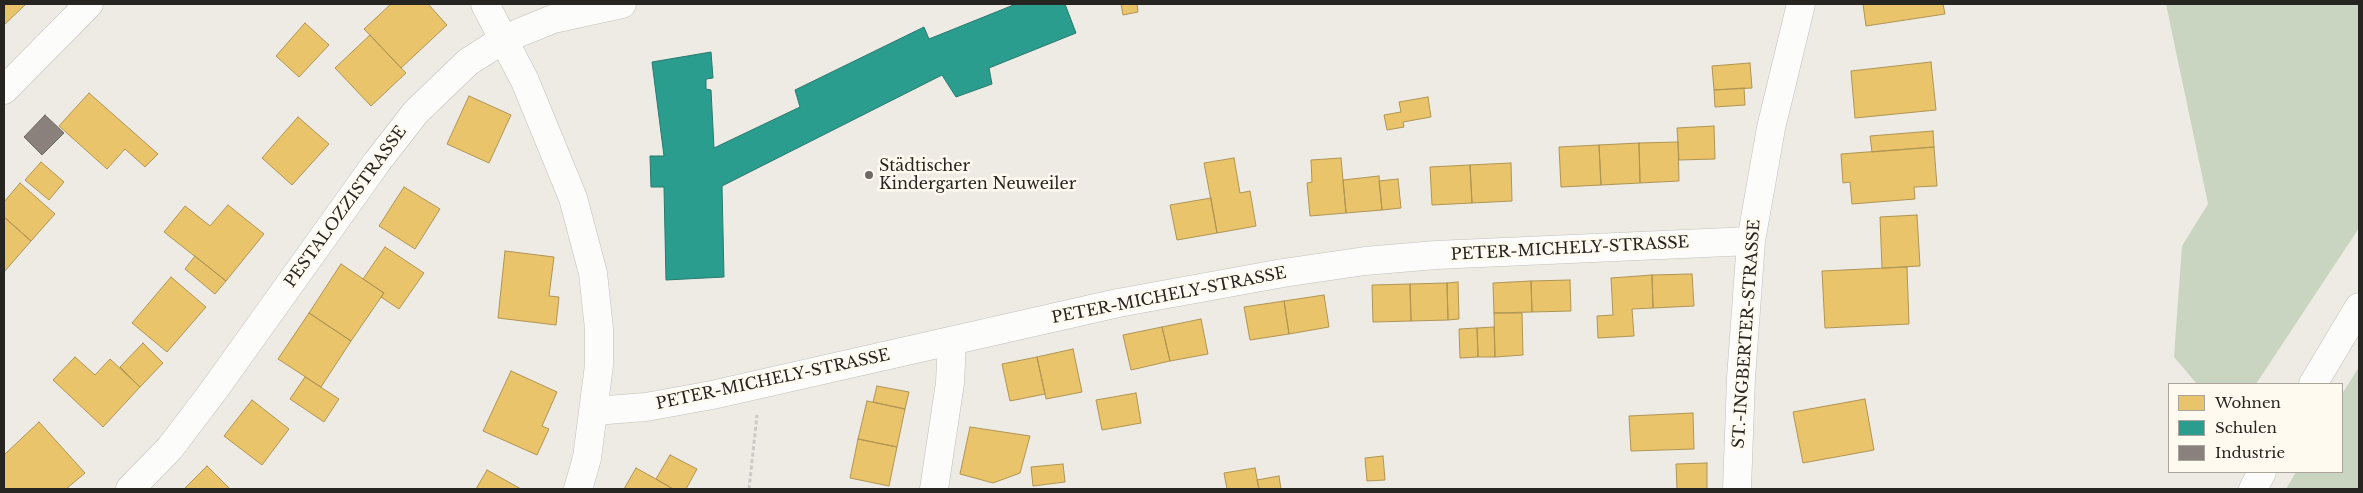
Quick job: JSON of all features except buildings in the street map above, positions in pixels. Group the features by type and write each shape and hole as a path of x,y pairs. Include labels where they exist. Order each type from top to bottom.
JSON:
{"street":[{"path":"4,90 89,4"},
{"path":"485,4 525,82 573,198 593,273 599,329 599,365 587,458 578,489"},
{"name":"PESTALOZZISTRASSE","path":"130,489 170,448 214,390 376,162 416,112 468,62 504,39 553,19 622,4"},
{"name":"ST.-INGBERTER-STRASSE","path":"1737,489 1741,378 1751,242 1771,128 1802,4"},
{"name":"PETER-MICHELY-STRASSE","path":"594,411 646,407 952,342 1118,303 1283,273 1365,261 1436,255 1751,242"},
{"path":"2314,383 2359,307"},
{"path":"934,489 950,383 952,342"},
{"path":"2253,489 2261,473"}],"path":[{"path":"749,489 760,384"}],"green space":[{"path":"2166,4 2359,4 2359,228 2257,383 2196,383 2174,357 2182,246 2208,204"},
{"path":"2359,367 2359,489 2286,489 2295,473 2343,473 2343,392"}],"place":[{"name":"Städtischer Kindergarten Neuweiler","path":"869,175"}]}
